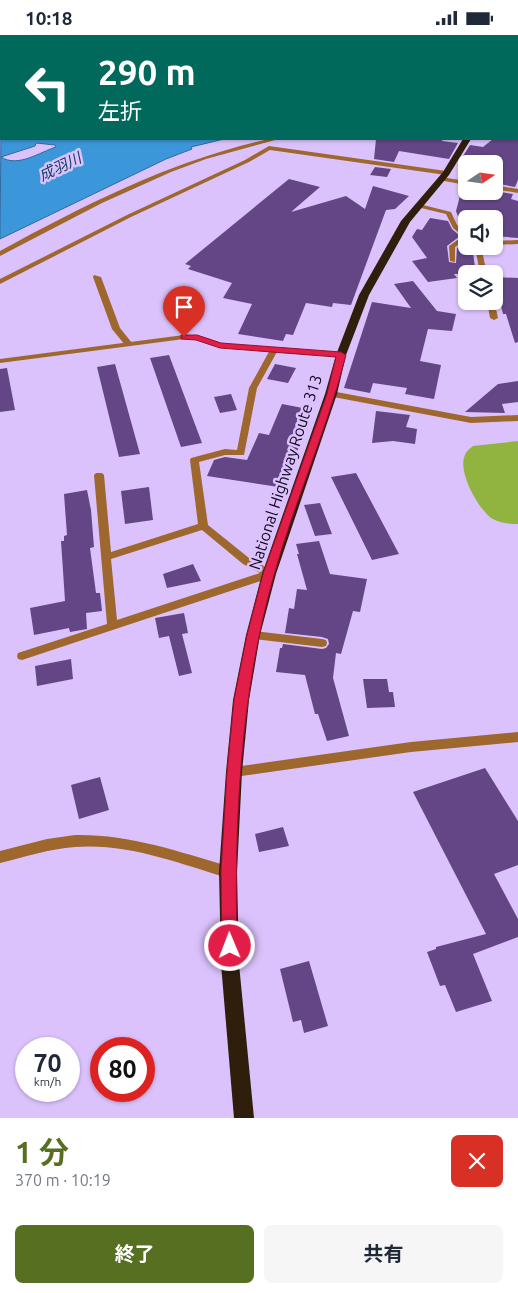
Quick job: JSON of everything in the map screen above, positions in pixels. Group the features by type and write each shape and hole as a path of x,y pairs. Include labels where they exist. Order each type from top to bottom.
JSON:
{"highway":[{"name":"National Highway Route 313","path":"244,1118 230,964 228,872 234,772 241,700 253,635 269,574 331,394 341,355 364,295 406,221 443,176 466,140"}],"street":[{"path":"0,254 149,179 225,150 271,140"},
{"path":"0,281 129,215 248,161 265,150 274,148 443,176 458,181"},
{"path":"225,150 248,161"},
{"path":"503,188 518,191"},
{"path":"419,206 449,213 452,223 458,230"},
{"path":"453,261 452,246 458,242"},
{"path":"503,243 518,242"},
{"path":"97,277 116,329 128,343"},
{"path":"492,310 494,318"},
{"path":"0,361 128,343 197,337 220,345 341,355"},
{"path":"269,574 246,561 203,526 194,460 225,452 241,453 253,388 274,350"},
{"path":"331,394 470,420 518,418"},
{"path":"99,475 112,625"},
{"path":"106,557 203,526"},
{"path":"22,656 269,574"},
{"path":"253,635 322,643"},
{"path":"234,772 411,747 518,737"},
{"path":"0,857 74,841 102,842 153,851 228,872"}],"green space":[{"path":"518,441 518,524 497,521 486,513 470,489 463,462 467,451 473,446"}],"water":[{"name":"成羽川","path":"1,140 220,140 191,147 192,149 166,159 0,239","holes":["36,143 55,145 56,147 22,160 15,161 1,157 35,146"]}],"building":[{"path":"376,140 442,140 458,143 449,159 399,151 394,162 374,159"},
{"path":"492,140 518,140 518,180 515,187 503,185 503,155 464,155 470,145 483,147"},
{"path":"375,167 391,169 387,177 370,175"},
{"path":"289,179 320,187 291,212 346,196 365,209 373,186 409,196 395,209 386,210 351,305 333,303 332,307 306,303 293,335 286,334 283,341 238,334 252,304 223,298 232,283 188,269 191,266 185,264"},
{"path":"503,192 513,194 511,199 518,201 518,238 503,237 503,210 458,210 458,216 456,211 459,200 503,200"},
{"path":"430,218 448,221 452,229 458,234 458,238 447,246 449,262 456,263 458,247 458,255 473,255 475,265 458,265 458,274 454,274 457,278 428,282 412,261 427,258 412,237 417,229 422,230"},
{"path":"503,277 518,278 518,342 515,343 506,314 503,314"},
{"path":"413,281 437,311 456,314 452,331 428,329 420,361 441,365 434,399 405,394 407,388 373,383 370,393 344,388 372,302 411,308 394,284"},
{"path":"169,355 202,443 181,447 150,358"},
{"path":"115,364 140,454 119,457 97,367"},
{"path":"275,364 296,368 288,383 267,379"},
{"path":"7,368 15,410 0,412 0,369"},
{"path":"518,381 518,402 502,404 505,413 465,412 498,384"},
{"path":"231,394 237,410 220,413 214,397"},
{"path":"282,404 308,409 306,414 308,414 298,439 301,440 285,488 207,476 214,460 225,457 247,460 259,433 269,435"},
{"path":"376,411 410,415 406,427 417,429 415,444 393,441 372,443"},
{"path":"356,473 399,554 372,560 331,477"},
{"path":"149,487 153,520 125,524 121,491"},
{"path":"87,490 91,510 94,547 90,548 96,593 100,593 102,611 86,613 87,629 70,632 69,628 34,635 30,608 65,601 61,541 64,541 64,536 67,535 64,494"},
{"path":"320,503 332,534 315,536 304,505"},
{"path":"319,541 330,574 367,579 360,612 353,611 341,654 336,653 333,678 349,736 327,741 318,714 315,714 305,675 276,672 280,648 282,648 283,644 322,649 326,648 329,644 328,639 322,637 285,633 289,608 294,609 297,589 307,590 296,544"},
{"path":"193,564 201,581 167,588 163,574"},
{"path":"184,613 188,633 182,634 192,673 179,676 169,636 159,638 155,618"},
{"path":"71,659 73,679 37,686 35,666"},
{"path":"363,679 387,679 389,692 393,692 395,707 367,708"},
{"path":"485,768 518,821 518,865 494,874 518,919 518,937 473,954 492,1001 456,1012 445,985 440,986 427,952 436,949 436,947 486,934 413,792"},
{"path":"100,777 109,810 79,819 71,785"},
{"path":"283,827 289,846 259,852 255,834"},
{"path":"309,961 328,1026 304,1033 301,1020 293,1022 280,969"}],"route":[{"path":"184,337 197,337 220,345 341,355 331,394 269,574 253,635 241,700 234,772 228,872 230,946"}]}
